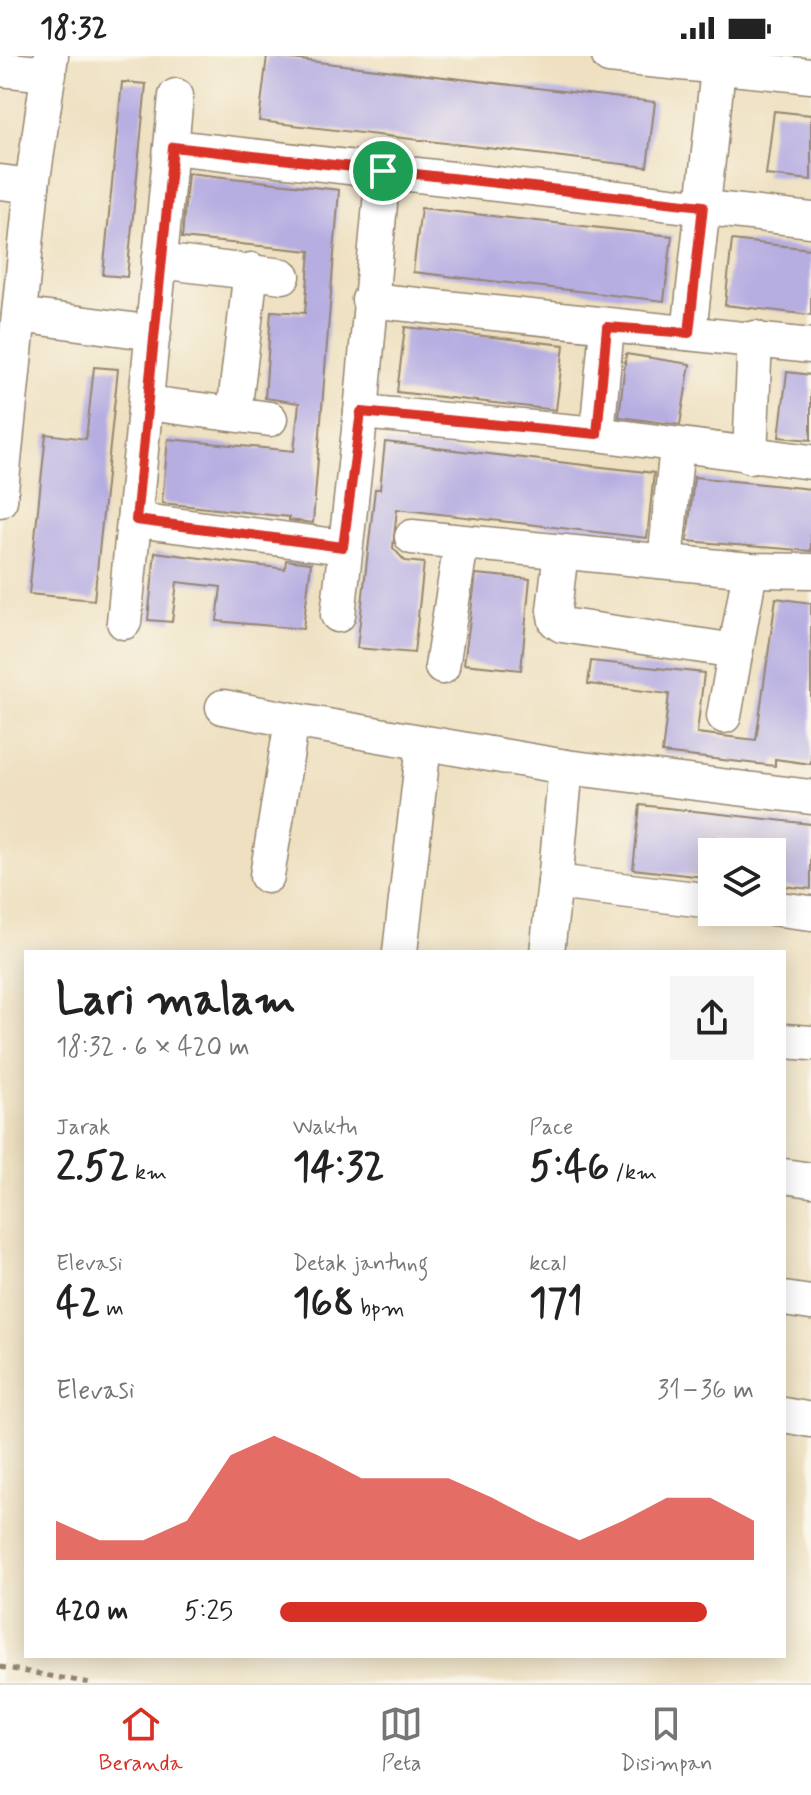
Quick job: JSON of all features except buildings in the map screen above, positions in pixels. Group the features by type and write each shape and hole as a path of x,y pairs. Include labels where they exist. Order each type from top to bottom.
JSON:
{"street":[{"path":"609,56 811,76"},
{"path":"0,69 50,65 16,184 19,315 0,500"},
{"path":"689,333 718,69"},
{"path":"124,622 176,96"},
{"path":"173,147 811,220"},
{"path":"338,615 343,547 361,412 383,171"},
{"path":"159,261 267,273 234,413"},
{"path":"369,300 811,346"},
{"path":"19,315 154,333"},
{"path":"597,434 607,327"},
{"path":"750,456 755,338"},
{"path":"147,403 270,419"},
{"path":"361,412 597,434 677,447 811,462"},
{"path":"665,561 677,447"},
{"path":"136,520 343,547"},
{"path":"412,537 750,570 811,571"},
{"path":"442,667 461,543"},
{"path":"561,552 554,610 556,621 562,625 736,651"},
{"path":"724,716 750,570"},
{"path":"223,707 566,767 811,797"},
{"path":"267,876 292,720"},
{"path":"400,950 424,744"},
{"path":"547,950 566,767"},
{"path":"555,882 698,899"},
{"path":"786,910 811,913"},
{"path":"786,1041 811,1043"},
{"path":"786,1176 811,1180"},
{"path":"786,1299 811,1303"},
{"path":"786,1415 811,1420"}],"path":[{"path":"0,1667 90,1683"}],"route":[{"path":"173,147 383,171 703,206 689,333 607,327 597,434 361,412 343,547 136,520 159,261 173,147"}]}
